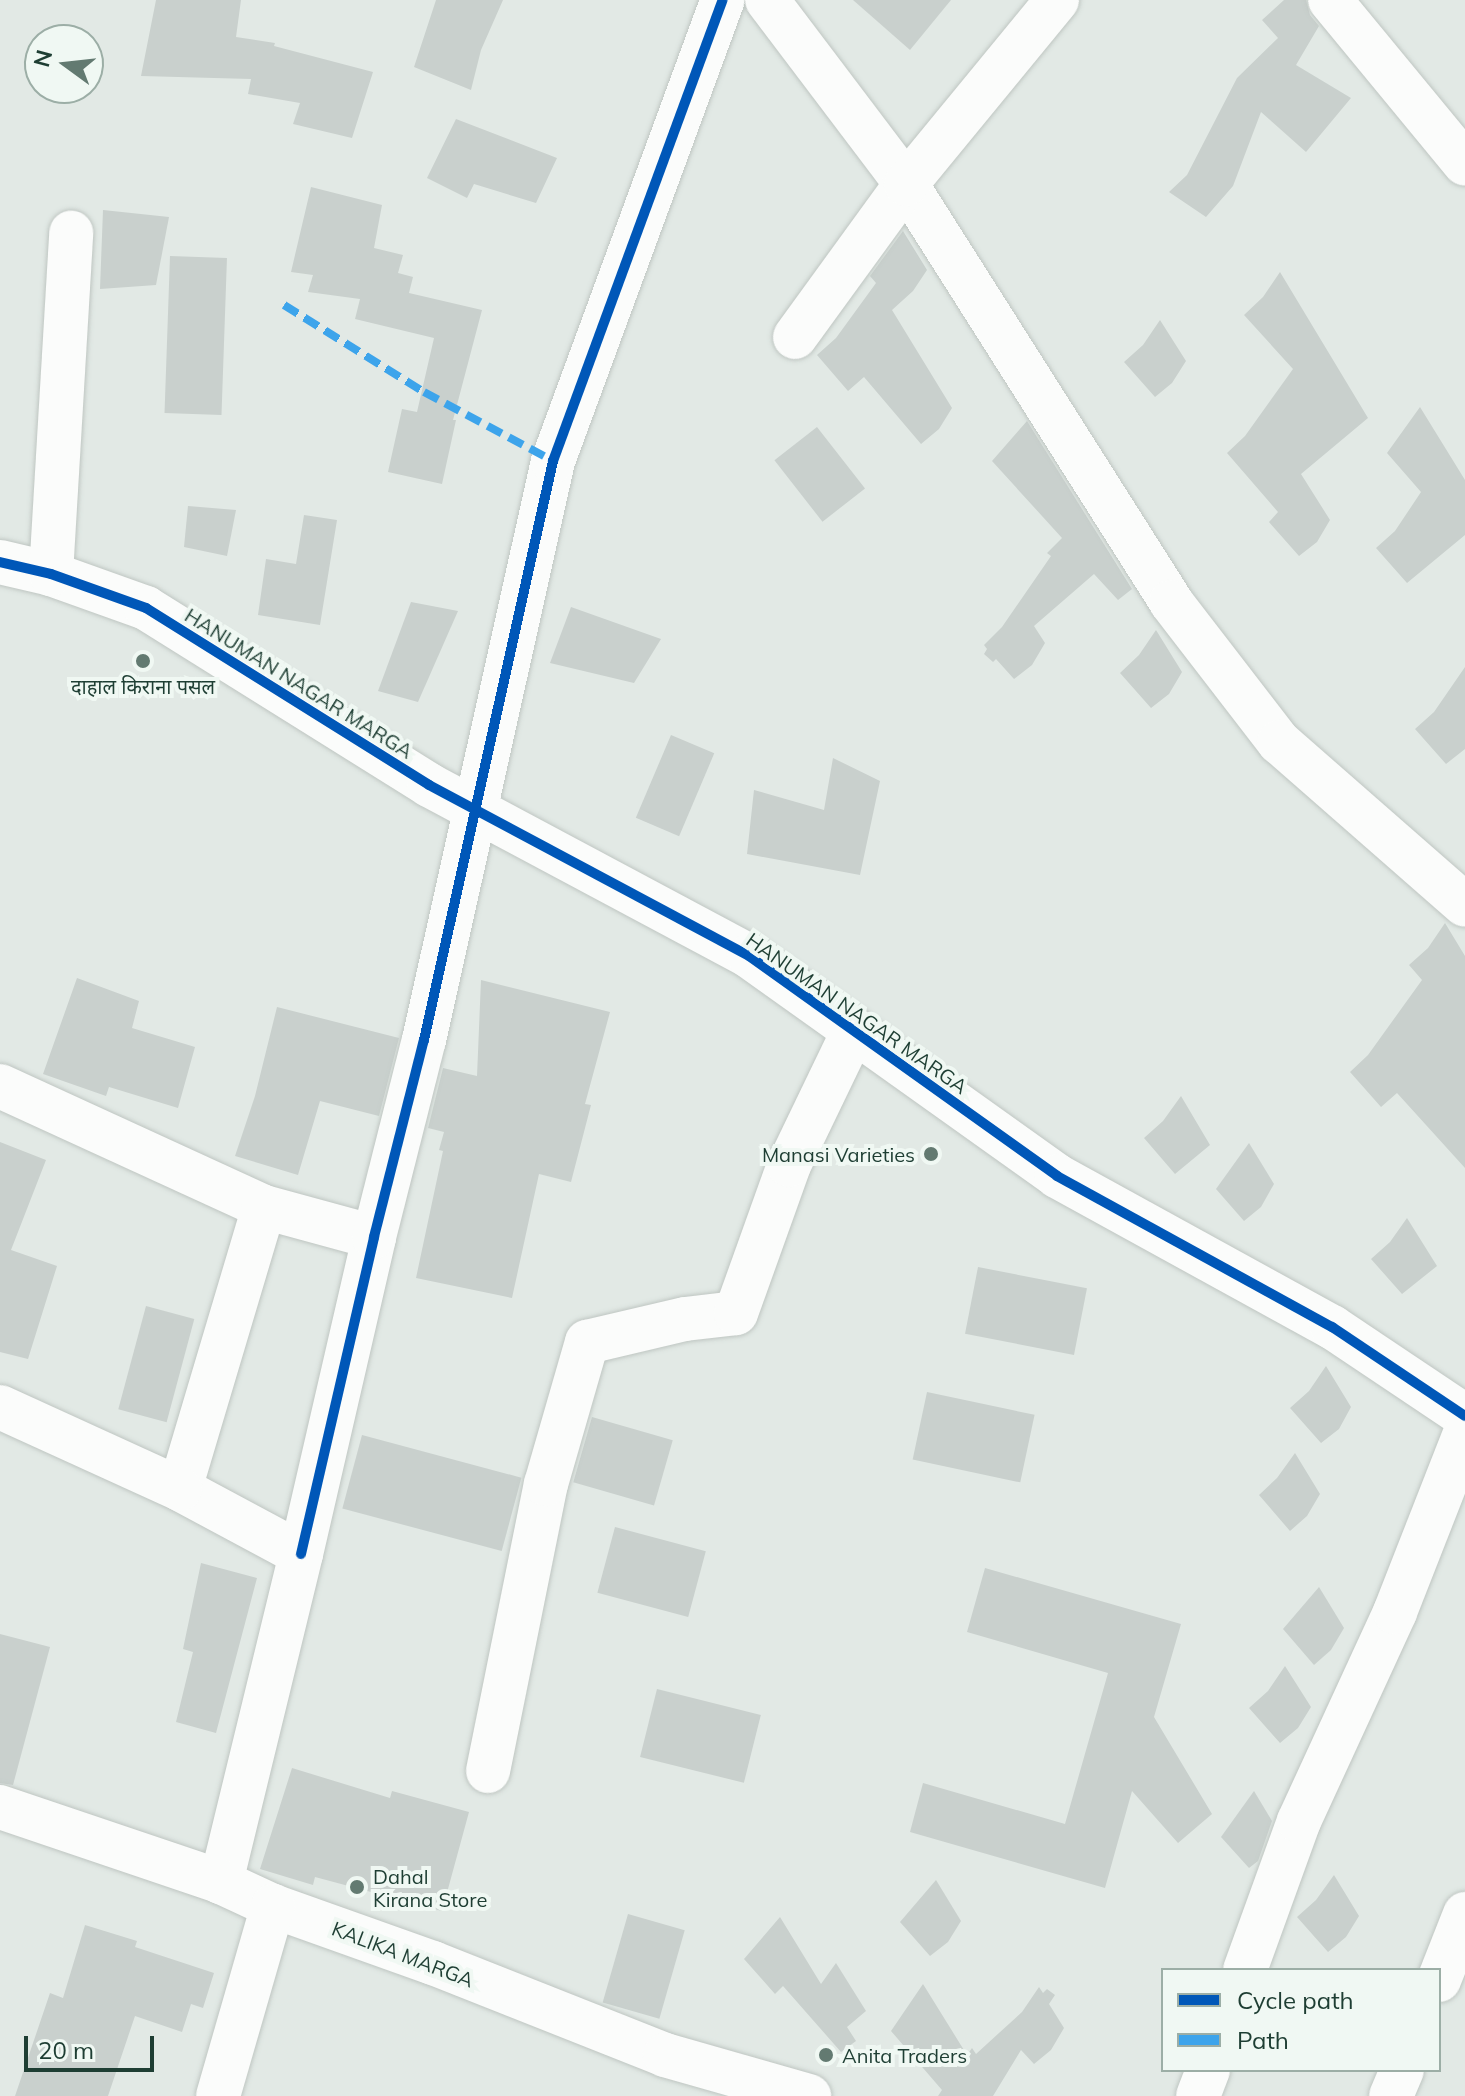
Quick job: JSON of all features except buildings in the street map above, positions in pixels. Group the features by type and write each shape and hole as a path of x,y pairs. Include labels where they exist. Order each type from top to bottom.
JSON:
{"street":[{"path":"221,1882 374,1237 424,1040 553,461 723,0"},
{"path":"795,337 906,184 1057,0"},
{"path":"1330,0 1465,164"},
{"path":"782,6 906,184 1189,626 1279,742 1465,905"},
{"path":"1465,127 1453,143 1465,164"},
{"path":"51,574 71,233"},
{"name":"HANUMAN NAGAR MARGA","path":"0,562 51,574 146,608 474,811 749,956 1057,1176 1332,1327 1465,1416"},
{"path":"488,1771 546,1484 587,1342 685,1319 736,1313 789,1165 854,1030"},
{"path":"0,1086 264,1207 374,1237"},
{"path":"180,1489 264,1207"},
{"path":"0,1407 180,1489 301,1554"},
{"path":"1246,1968 1299,1821 1395,1612 1465,1433"},
{"name":"KALIKA MARGA","path":"0,1807 221,1882 273,1906 433,1963 665,2055 809,2096"},
{"path":"218,2096 273,1906"},
{"path":"1441,1975 1465,1914"},
{"path":"1198,2096 1207,2072"},
{"path":"1391,2096 1401,2072"}],"marked path":[{"path":"284,305 424,392 553,461"}],"cycle path":[{"path":"301,1554 374,1237 424,1040 553,461 723,0"},
{"path":"0,562 51,574 146,608 429,785 749,956 1057,1176 1332,1327 1465,1416"}],"place":[{"name":"दाहाल किराना पसल","path":"143,661"},
{"name":"Manasi Varieties","path":"931,1154"},
{"name":"Dahal Kirana Store","path":"357,1887"},
{"name":"Anita Traders","path":"826,2055"}]}
